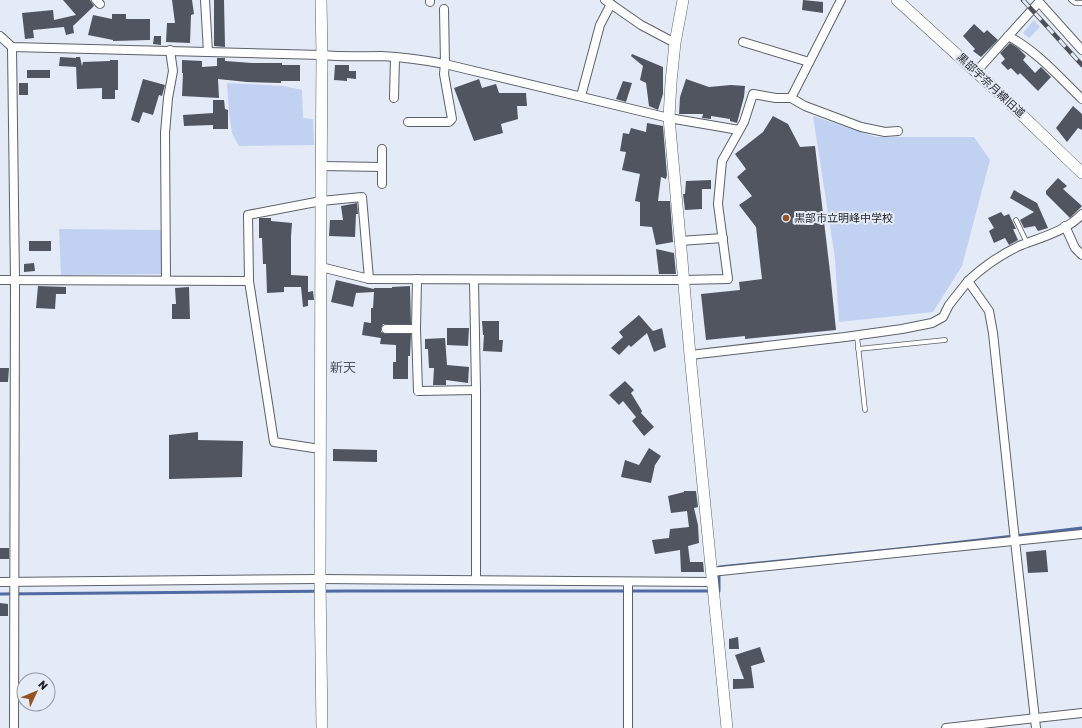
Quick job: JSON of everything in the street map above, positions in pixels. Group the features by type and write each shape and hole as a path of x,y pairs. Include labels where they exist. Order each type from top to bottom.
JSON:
{"street":[{"path":"205,0 208,52"},
{"path":"321,0 322,166 320,579 322,728"},
{"path":"683,0 674,43 669,118 690,355 727,728"},
{"path":"791,98 840,0"},
{"name":"黒部宇奈月線旧道","path":"897,0 998,92 1082,173"},
{"path":"976,72 1040,1 1082,50"},
{"path":"581,96 600,25 608,2 641,25 674,43"},
{"path":"408,122 449,122 452,119 444,74 444,9"},
{"path":"0,36 12,47 395,57 445,64 669,118 739,130"},
{"path":"1008,36 1021,43 1038,57 1082,99"},
{"path":"743,42 809,62"},
{"path":"12,47 15,280 14,728"},
{"path":"166,280 165,133 168,98 173,71 170,50"},
{"path":"394,98 395,57"},
{"path":"321,267 369,279 728,279 718,204 722,161 744,122 753,94 776,98 791,98 805,106 862,127 885,132 898,132"},
{"path":"382,148 382,184"},
{"path":"322,166 382,167"},
{"path":"320,449 274,442 249,281 248,215 321,201 362,197 369,279"},
{"path":"690,355 856,336 932,323 943,317 949,305 979,270 993,260 1018,247 1046,236 1065,226 1082,214"},
{"path":"1065,226 1075,248 1082,255"},
{"path":"680,241 723,238"},
{"path":"0,280 249,281"},
{"path":"416,280 418,391 476,390"},
{"path":"474,280 476,390 476,580"},
{"path":"968,281 989,311 993,333 1036,728"},
{"path":"386,329 416,330"},
{"path":"0,582 320,579 628,582 712,577 1082,534"},
{"path":"628,582 628,728"},
{"path":"946,728 1082,713"}],"lane":[{"path":"1071,0 1075,3 1082,3"},
{"path":"1016,220 1027,244"},
{"path":"856,336 865,410"},
{"path":"858,349 945,340"}],"shaded area":[{"path":"1034,20 1040,27 1029,38 1023,33"},
{"path":"227,83 284,86 302,90 303,118 313,119 314,145 239,146 232,133"},
{"path":"813,116 876,137 974,137 990,160 962,266 933,312 839,322 835,258"},
{"path":"59,229 162,230 162,274 61,275"}],"building":[{"path":"63,0 90,0 94,6 73,26 74,33 66,35 64,27 33,30 34,38 25,39 22,13 53,10 54,20 76,15"},
{"path":"172,0 192,0 194,14 191,15 190,43 166,42 167,23 175,23"},
{"path":"214,0 224,0 225,47 214,46"},
{"path":"803,0 823,2 823,13 802,10"},
{"path":"112,14 126,14 126,19 150,19 150,40 113,41 88,35 93,15 112,19"},
{"path":"974,24 984,33 987,30 998,40 981,57 973,51 975,49 963,36"},
{"path":"154,36 161,36 161,45 153,44"},
{"path":"1010,43 1026,56 1023,60 1035,73 1041,67 1051,77 1038,91 1020,73 1018,75 1011,68 1008,70 1001,63 1005,59 1000,53"},
{"path":"632,54 663,67 663,94 658,110 649,106 646,83 640,80 643,66 631,56"},
{"path":"60,57 80,57 82,66 83,62 118,60 118,90 115,90 115,99 102,99 102,88 77,89 76,65 76,67 59,66"},
{"path":"217,58 225,58 225,61 300,65 300,81 281,81 281,83 218,79 219,98 182,96 182,60 202,61 202,67 217,66"},
{"path":"335,65 349,65 349,71 356,71 356,79 347,78 347,81 334,80"},
{"path":"27,70 50,70 50,78 27,78"},
{"path":"143,79 165,85 162,96 159,95 153,115 143,112 139,123 131,120"},
{"path":"479,79 482,88 496,84 499,93 526,93 527,106 517,106 518,119 501,124 503,133 474,141 454,88"},
{"path":"686,79 709,87 731,85 745,86 744,97 737,123 730,121 730,119 711,116 711,119 702,118 703,114 679,114 680,97"},
{"path":"623,81 632,83 626,102 616,99"},
{"path":"19,83 28,83 28,95 19,95"},
{"path":"213,100 224,100 225,109 228,110 228,129 213,129 213,125 184,126 183,115 213,113"},
{"path":"1073,106 1082,114 1082,130 1078,128 1067,142 1056,128"},
{"path":"773,116 788,124 800,147 815,146 836,330 745,339 745,336 706,340 701,294 740,290 739,282 762,279 756,227 739,205 752,196 737,177 746,169 735,154 763,132"},
{"path":"647,123 663,126 667,175 666,179 661,177 658,201 670,201 673,242 656,245 652,227 640,226 640,202 635,201 640,174 622,170 626,152 620,151 623,133 629,134 631,128 646,132"},
{"path":"1058,178 1067,186 1063,189 1082,206 1070,218 1046,194 1046,191"},
{"path":"711,180 711,189 702,189 702,209 685,210 683,194 685,194 686,181"},
{"path":"1014,190 1037,203 1048,228 1038,231 1035,226 1024,228 1020,220 1034,212 1010,198"},
{"path":"357,203 358,214 356,214 355,237 329,236 330,220 343,220 341,206"},
{"path":"1001,212 1004,216 1009,214 1016,229 1013,229 1018,240 1009,245 1005,238 994,243 989,231 994,228 988,218"},
{"path":"259,218 271,218 271,221 292,223 291,275 308,276 308,292 313,291 314,300 308,300 308,306 303,307 301,287 284,287 284,292 267,293 266,264 263,264 262,238 259,238"},
{"path":"29,241 51,241 51,251 29,251"},
{"path":"656,249 674,253 676,274 659,274"},
{"path":"34,263 35,271 24,272 24,264"},
{"path":"336,280 374,289 410,286 411,324 383,324 381,329 381,332 386,334 411,334 410,356 408,356 408,379 393,379 393,362 396,362 396,345 380,344 381,338 362,335 364,322 371,323 371,308 373,308 374,292 356,293 353,307 331,302"},
{"path":"38,286 66,287 66,294 56,294 55,309 36,308"},
{"path":"189,287 190,319 172,319 172,304 176,304 175,288"},
{"path":"639,315 653,331 662,328 666,347 654,352 647,333 631,347 629,345 619,355 611,348 623,337 619,332"},
{"path":"482,321 499,321 499,340 503,340 502,352 483,351 484,335"},
{"path":"447,328 469,328 468,346 447,345"},
{"path":"445,338 447,365 469,367 468,383 446,380 446,385 433,385 434,368 429,368 428,349 425,349 425,339"},
{"path":"0,368 9,368 8,382 0,382"},
{"path":"625,381 634,390 631,393 642,411 641,413 654,427 644,436 632,421 636,417 623,401 619,405 609,395"},
{"path":"198,432 198,440 243,441 242,477 169,479 169,435"},
{"path":"649,448 661,456 655,465 651,483 621,477 625,460 639,465"},
{"path":"333,449 377,450 377,462 333,461"},
{"path":"684,491 696,491 698,507 694,508 698,525 699,543 688,546 690,562 703,562 704,572 681,572 680,550 655,554 652,540 669,538 670,529 689,527 687,511 671,513 668,496"},
{"path":"0,548 9,548 9,559 0,559"},
{"path":"1046,550 1048,572 1028,573 1026,552"},
{"path":"0,603 8,604 8,616 0,616"},
{"path":"738,637 739,649 729,649 729,639"},
{"path":"760,647 765,662 751,666 754,688 733,689 733,679 744,679 735,655"}],"waterway":[{"path":"718,591 719,567 918,547 1082,528"},
{"path":"0,594 347,591 712,591"}],"railway":[{"path":"1023,0 1082,65"}],"place":[{"name":"黒部市立明峰中学校","path":"786,218"}],"district":[{"name":"新天","path":"343,367"}]}
